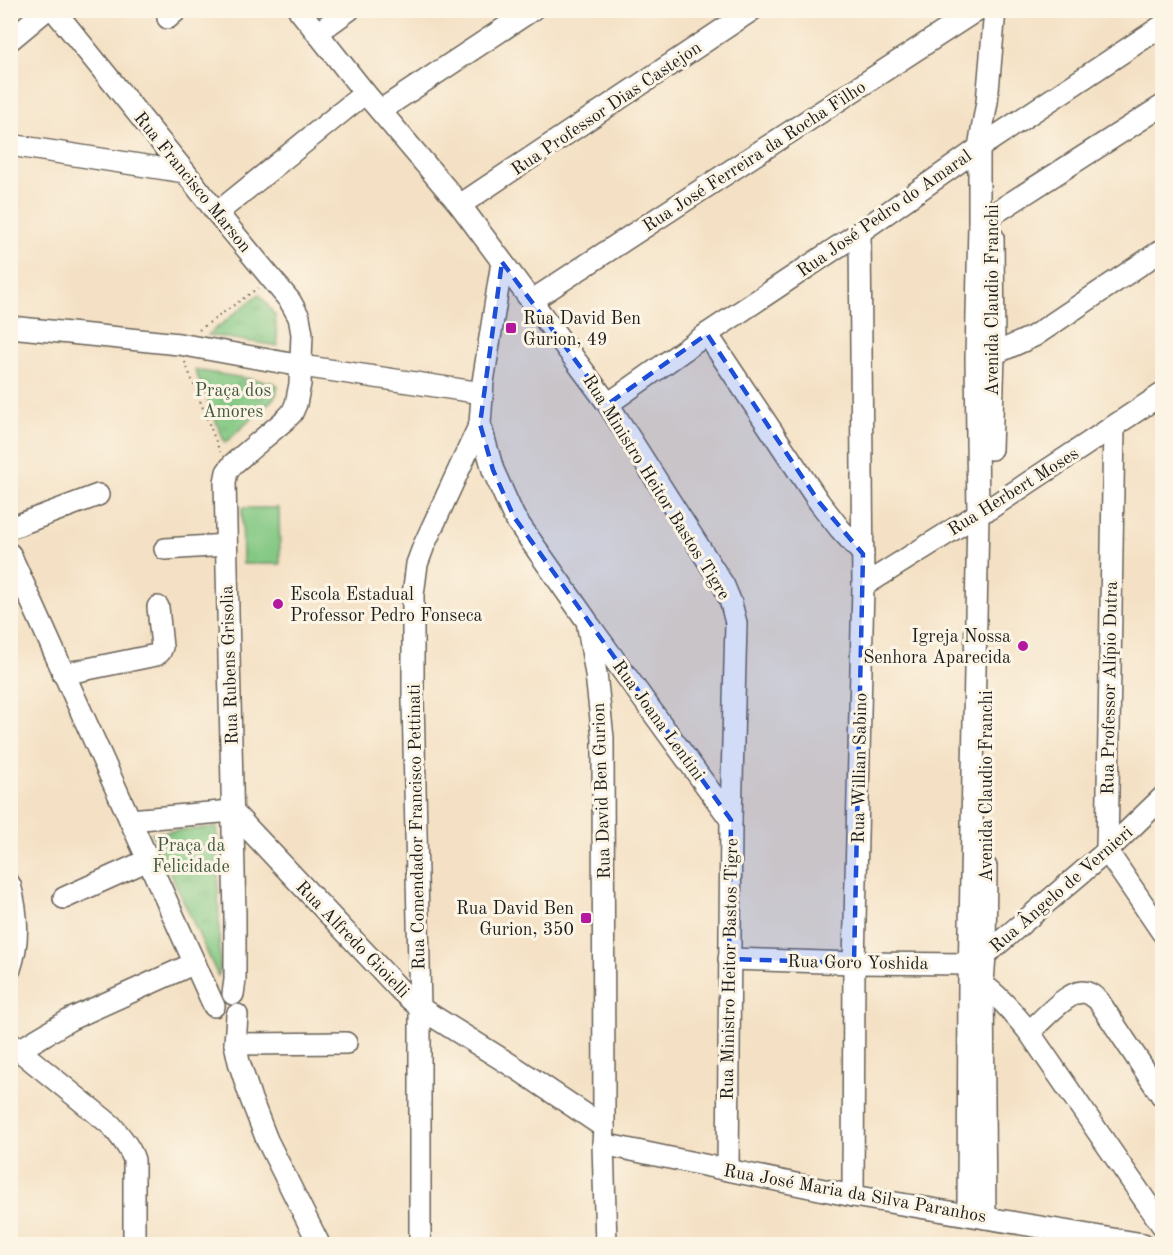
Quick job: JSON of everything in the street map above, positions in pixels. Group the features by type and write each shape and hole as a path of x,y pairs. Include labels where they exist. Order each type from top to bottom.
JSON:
{"street":[{"path":"10,40 46,10"},
{"name":"Rua Francisco Marson","path":"54,10 290,301 299,316 302,334 302,366"},
{"name":"Rua Ministro Heitor Bastos Tigre","path":"298,10 460,206 608,404 723,586 731,603 736,623 731,820 728,1170"},
{"path":"317,33 349,10"},
{"path":"381,110 532,10"},
{"name":"Rua Professor Dias Castejon","path":"460,206 752,10"},
{"name":"Rua José Ferreira da Rocha Filho","path":"531,301 977,10"},
{"name":"Avenida Claudio Franchi","path":"976,1216 976,971 985,356 984,144 995,10"},
{"name":"Rua José Pedro do Amaral","path":"608,404 707,334 860,232 984,144 1162,26"},
{"path":"217,213 365,93"},
{"path":"986,220 1162,106"},
{"path":"10,145 185,172"},
{"name":"Rua Willian Sabino","path":"853,1196 854,963 863,586 860,232"},
{"path":"985,356 1034,336 1162,250"},
{"name":"Rua David Ben Gurion","path":"502,262 483,382 480,424 493,470 514,517 586,621 596,674 603,738 603,1135 606,1245"},
{"path":"10,327 178,344 302,366 482,393"},
{"path":"707,334 819,502 863,554"},
{"path":"227,472 292,413 296,404 302,366"},
{"name":"Rua Herbert Moses","path":"863,586 1114,427 1162,394"},
{"name":"Rua Comendador Francisco Pettinati","path":"420,1245 420,1008 412,700 413,595 417,564 424,545 480,424"},
{"name":"Rua Professor Alípio Dutra","path":"1107,851 1114,427"},
{"name":"Rua Rubens Grisolia","path":"227,472 225,482 235,980 221,1002 236,1044 239,1062 251,1099 267,1140 319,1245"},
{"path":"10,528 98,495"},
{"path":"165,549 226,545"},
{"path":"10,554 195,963 221,1002"},
{"path":"63,674 156,655 162,647 158,607"},
{"name":"Rua Joana Lentini","path":"586,621 731,820"},
{"name":"Rua Ângelo de Vernieri","path":"976,971 1162,798"},
{"path":"129,820 232,810"},
{"name":"Rua Alfredo Gioielli","path":"232,810 401,991 420,1008 519,1070 603,1135"},
{"path":"1107,851 1162,932"},
{"path":"64,898 148,860"},
{"path":"10,885 16,906 17,928 15,954 10,969"},
{"name":"Rua Goro Yoshida","path":"729,959 854,963 976,971"},
{"path":"134,1245 134,1161 131,1153 111,1125 15,1046 195,963"},
{"path":"976,971 1029,1032 1162,1225"},
{"path":"1029,1032 1066,997 1080,992 1090,993 1098,1000 1162,1096"},
{"path":"236,1044 345,1043"},
{"name":"Rua José Maria da Silva Paranhos","path":"603,1135 728,1170 853,1196 1143,1245"}],"path":[{"path":"227,472 178,344 271,278"}],"highlighted area":[{"path":"502,262 608,404 707,334 819,502 863,554 854,963 729,959 731,820 514,517 493,470 480,424"}],"green space":[{"name":"Praça dos Amores","path":"259,294 275,315 278,346 208,335"},
{"name":"Praça dos Amores","path":"195,370 274,383 278,386 276,395 225,443"},
{"path":"242,508 279,508 280,564 243,564"},
{"name":"Praça da Felicidade","path":"217,827 220,971 218,976 152,833"}],"place":[{"name":"Rua David Ben Gurion, 49","path":"511,328"},
{"name":"Escola Estadual Professor Pedro Fonseca","path":"278,604"},
{"name":"Igreja Nossa Senhora Aparecida","path":"1023,646"},
{"name":"Rua David Ben Gurion, 350","path":"586,918"}]}
